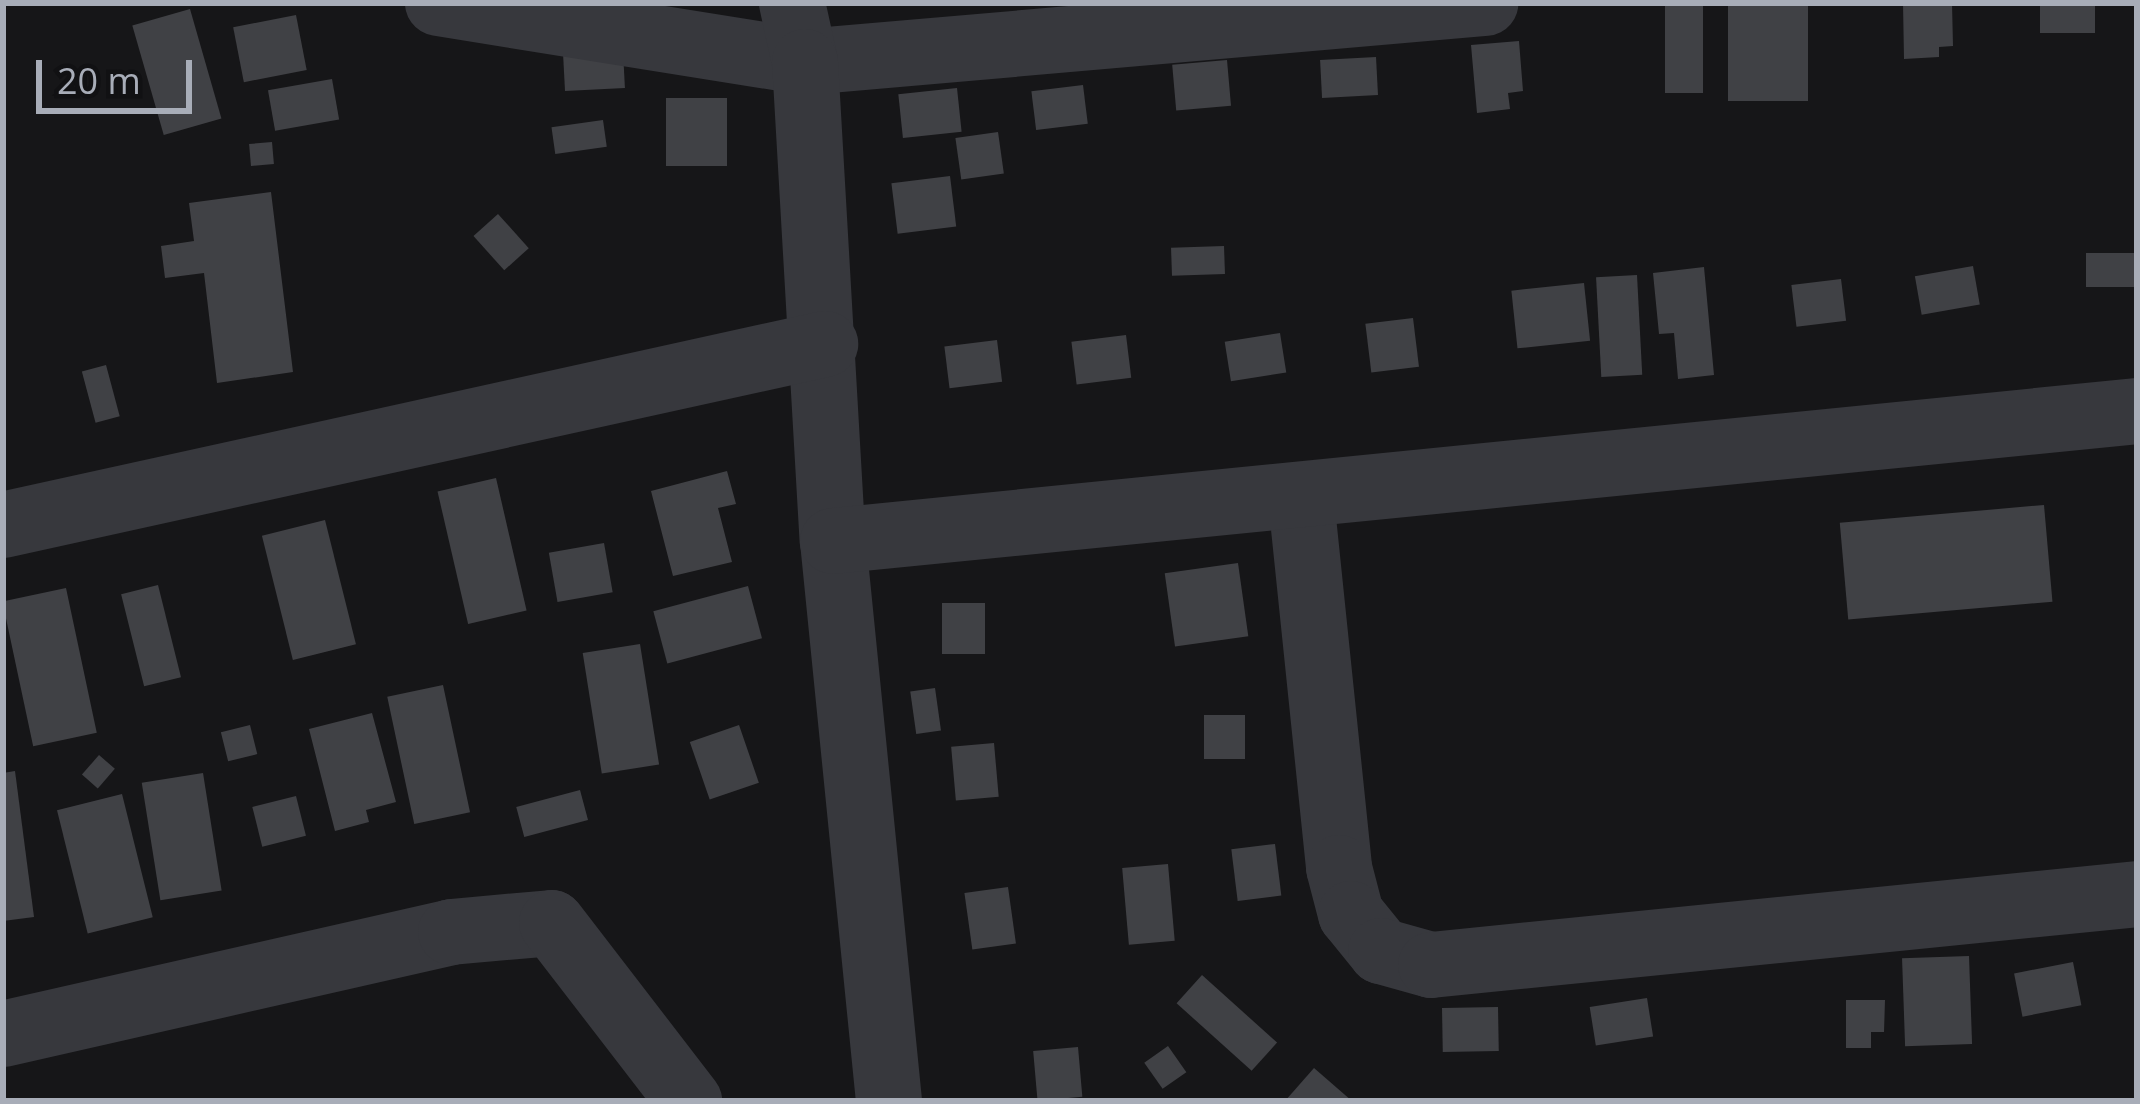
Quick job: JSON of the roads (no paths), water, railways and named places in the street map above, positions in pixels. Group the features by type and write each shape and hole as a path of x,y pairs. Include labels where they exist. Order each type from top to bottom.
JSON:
{"street":[{"path":"438,3 798,33 1485,3"},
{"path":"798,33 825,344 833,541 889,1101"},
{"path":"3,525 825,344"},
{"path":"833,541 1301,499 2137,411"},
{"path":"1301,499 1340,868 1351,914 1381,951 1431,965 2137,893"},
{"path":"3,1034 451,932 552,922 689,1101"}]}
